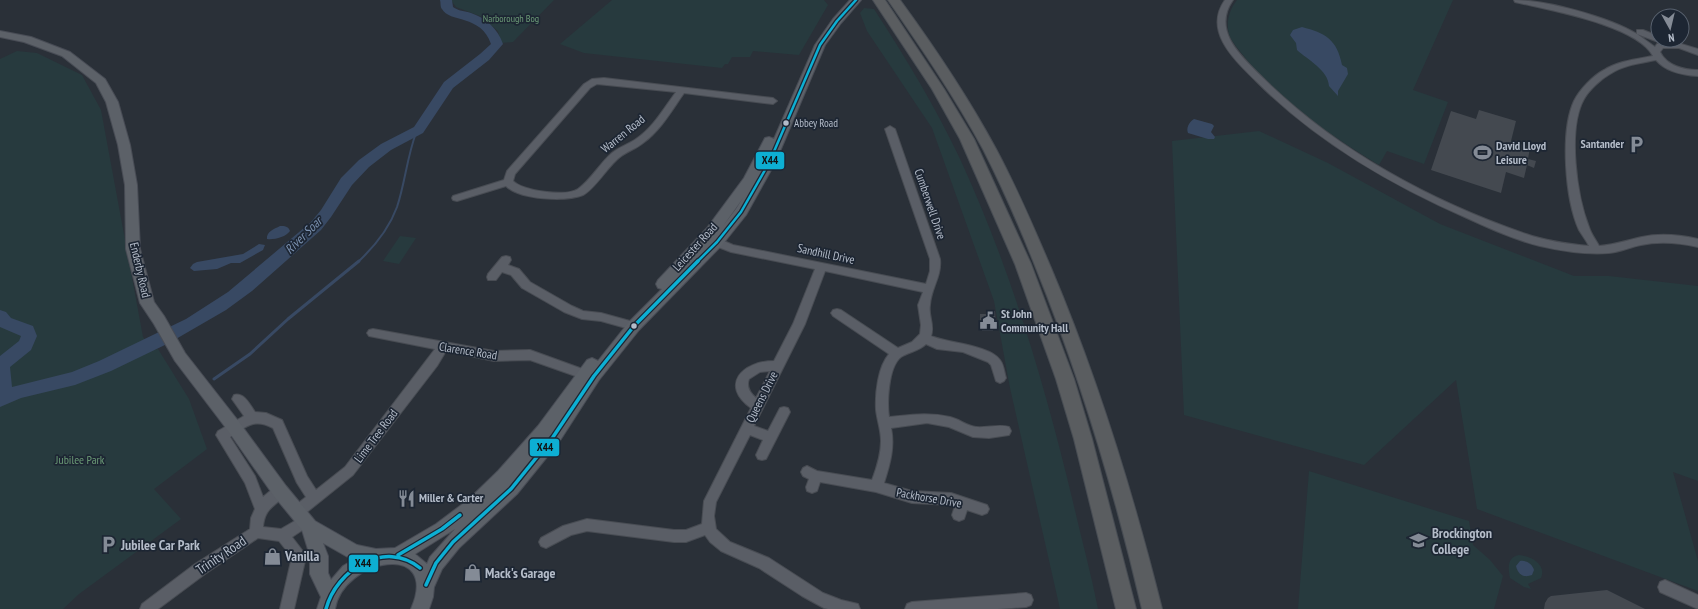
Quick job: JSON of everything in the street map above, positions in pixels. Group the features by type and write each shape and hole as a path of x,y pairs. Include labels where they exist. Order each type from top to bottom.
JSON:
{"highway":[{"path":"884,0 967,139 989,185 1023,264 1065,379 1083,439 1126,609"},
{"path":"884,0 937,61 984,139 1012,195 1052,288 1103,432 1152,609"}],"main road":[{"name":"Leicester Road","path":"424,601 436,563 453,542 511,489 553,437 594,376 634,326 717,242 752,195 769,163 817,52 848,3"},
{"name":"Leicester Road","path":"398,555 442,530 474,505 504,476 544,431 584,374 626,324 712,231 749,180 773,133 813,43 831,15 848,3"},
{"name":"Enderby Road","path":"0,34 28,39 66,54 101,81 112,102 124,145 130,185 133,248 147,303 159,320 180,357 280,491 304,519 354,552 375,557"},
{"name":"Enderby Road","path":"304,519 319,556 319,574 328,602"},
{"path":"328,602 341,579 356,566 375,557 398,555 412,560 422,570 424,601"}],"street":[{"path":"1228,0 1222,8 1220,24 1223,34 1229,45 1262,84 1303,120 1335,143 1399,181 1467,214 1508,231 1538,241 1574,249 1610,248 1646,240 1658,239 1698,243"},
{"path":"1518,0 1587,17 1617,27 1641,38 1657,55 1673,68"},
{"path":"1549,0 1586,10 1617,21 1650,37"},
{"path":"1596,249 1584,229 1576,204 1570,155 1573,116 1578,100 1600,77 1619,66 1641,62 1657,55 1659,48"},
{"path":"1641,62 1698,73"},
{"path":"457,198 508,182 510,173 591,83 604,80 773,101"},
{"name":"Warren Road","path":"508,182 513,188 522,191 561,196 575,194 582,191 616,155 640,140 652,130 682,90"},
{"name":"Cumberwell Drive","path":"890,129 935,259 937,269 929,289"},
{"name":"Sandhill Drive","path":"717,242 731,248 929,289"},
{"path":"492,277 504,263 515,272 526,285 568,310 582,315 601,317 626,324"},
{"name":"Queens Drive","path":"709,527 706,521 710,500 800,324 822,266"},
{"path":"876,486 888,444 886,423 882,410 882,397 889,364 897,353 924,338 928,325 924,308 929,289"},
{"path":"837,312 897,353"},
{"name":"Clarence Road","path":"374,333 494,356 530,355 584,374"},
{"path":"924,338 937,344 964,348 992,359 996,363 1000,378"},
{"name":"Lime Tree Road","path":"283,535 304,519 314,498 349,471 433,363 442,347"},
{"path":"758,407 744,396 742,390 742,380 745,375 755,368 769,365 778,366"},
{"path":"238,399 252,417"},
{"path":"762,455 784,412"},
{"path":"280,491 261,508 250,480 222,435 252,417 266,418 278,424 302,479 314,498"},
{"path":"886,423 927,418 952,418 973,432 989,433 1005,431"},
{"path":"746,428 771,438"},
{"name":"Packhorse Drive","path":"811,478 876,486 912,497 951,499 961,509 982,509"},
{"name":"Trinity Road","path":"147,609 194,573 256,532 257,518 261,508"},
{"path":"546,542 568,530 587,525 674,536 686,536 709,527 714,537 723,546 762,563 828,603 853,609"},
{"path":"256,532 283,535 297,554 298,561 287,609"},
{"path":"1665,587 1698,602"},
{"path":"912,609 1026,600"}],"green space":[{"name":"Narborough Bog","path":"451,0 554,0 513,42 501,43 498,31 480,16 456,7"},
{"path":"612,0 824,0 828,5 799,55 753,51 750,57 732,57 728,64 725,64 722,68 584,53 560,44"},
{"path":"1237,0 1453,0 1413,90 1448,102 1424,164 1387,151 1379,165 1308,118 1275,90 1246,59 1230,37 1228,22 1232,8"},
{"path":"864,8 874,9 931,103 961,161 996,244 1025,328 1051,415 1098,609 1060,609 1010,388 994,301 932,128 867,31 860,13"},
{"name":"Jubilee Park","path":"17,51 37,53 82,75 101,110 143,337 154,350 158,349 189,399 207,449 154,489 181,519 79,594 63,609 0,609 0,59"},
{"path":"1259,131 1328,163 1440,224 1574,276 1609,276 1698,286 1698,481 1673,472 1698,561 1698,591 1477,509 1456,380 1364,465 1184,415 1172,141"},
{"path":"400,236 416,238 399,264 383,261"},
{"name":"Brockington College","path":"1309,471 1469,521 1473,545 1490,560 1503,576 1494,609 1298,609"},
{"path":"1519,555 1532,559 1540,565 1542,569 1541,578 1528,584 1531,589 1524,587 1510,578 1510,561 1515,556"}],"water":[{"path":"1302,27 1329,38 1337,49 1342,65 1347,68 1348,74 1338,91 1338,96 1329,86 1328,80 1321,70 1297,50 1296,43 1290,35 1293,30"},
{"path":"1194,119 1212,124 1214,126 1211,132 1215,137 1214,139 1208,139 1188,133 1188,125"},
{"path":"280,226 288,228 290,231 280,238 267,239 269,233"},
{"path":"259,244 265,245 263,250 240,263 231,263 217,269 194,271 190,268 197,262 243,254"},
{"path":"1520,561 1525,561 1531,564 1534,570 1532,575 1524,576 1520,574 1516,566"}],"building":[{"name":"David Lloyd Leisure","path":"1479,110 1516,121 1511,141 1530,147 1528,159 1536,161 1534,168 1527,165 1524,178 1506,172 1501,193 1431,170 1451,111 1476,119"},
{"name":"St John Community Hall","path":"989,311 995,311 996,328 993,328 993,331 982,331 982,327 980,327 980,314 989,314"},
{"path":"1607,590 1645,609 1544,609 1545,603 1551,596"}],"waterway":[{"name":"River Soar","path":"0,400 18,392 66,381 105,366 207,315 234,297 313,229 326,214 342,187 352,175 368,160 389,145 419,130 442,92 448,85 455,78 484,57 497,44 490,30 472,18 452,12 447,8 446,0"},
{"path":"359,261 380,237 394,215 400,198 410,151 416,133"},
{"path":"214,379 250,354 288,319 359,261"},
{"path":"0,316 5,322 27,331 29,336 25,345 1,365 5,397"}],"transit line":[{"name":"X44","path":"426,585 436,563 453,542 511,489 553,437 594,376 634,326 717,242 741,212 769,163 820,45 837,21 856,0"},
{"name":"X44","path":"398,555 442,529 460,515"},
{"name":"X44","path":"326,609 334,588 352,570 362,564 385,556 396,556 403,557 420,568"}],"place":[{"name":"Abbey Road","path":"786,123"},
{"name":"Santander","path":"1637,144"},
{"name":"David Lloyd Leisure","path":"1483,153"},
{"name":"St John Community Hall","path":"988,321"},
{"name":"Miller & Carter","path":"406,498"},
{"name":"Brockington College","path":"1419,541"},
{"name":"Jubilee Car Park","path":"108,545"},
{"name":"Vanilla","path":"272,556"},
{"name":"Mack's Garage","path":"472,573"}]}
